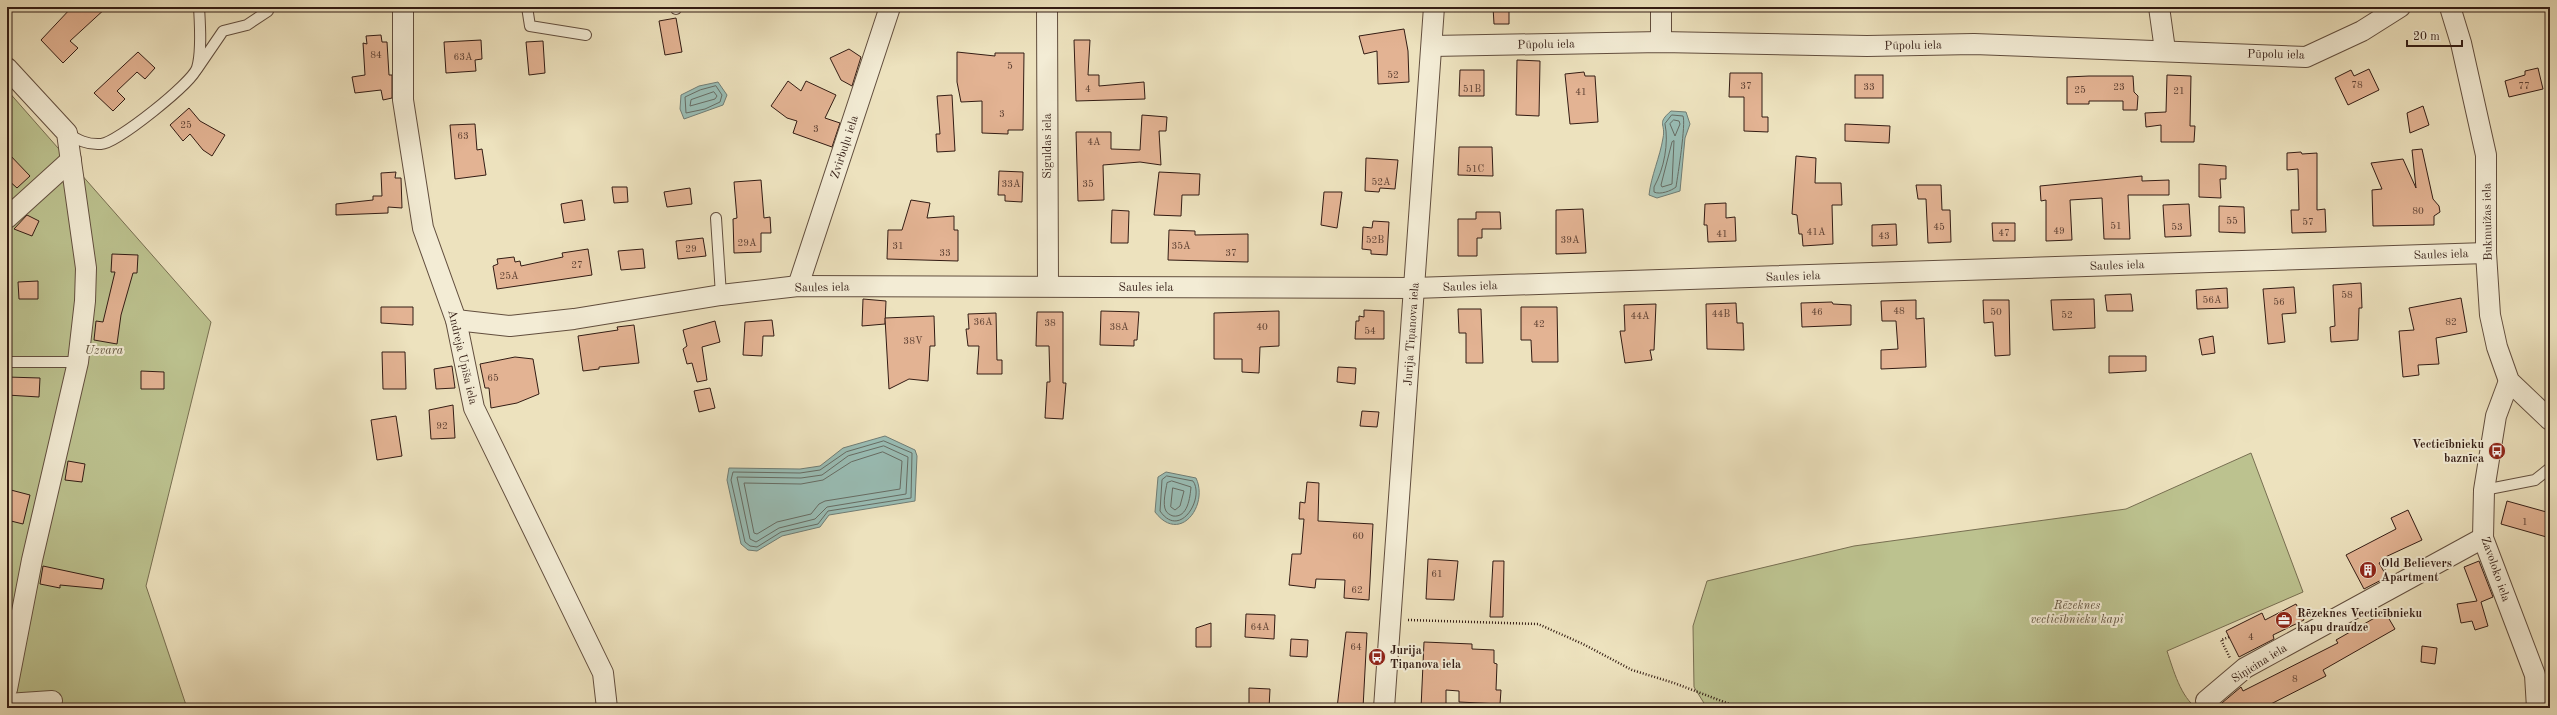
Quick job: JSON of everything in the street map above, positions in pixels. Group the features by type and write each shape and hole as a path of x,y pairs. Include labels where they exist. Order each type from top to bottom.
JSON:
{"street":[{"name":"Andreja Upīša iela","path":"403,7 403,100 423,228 456,320 474,408 603,673 607,708"},
{"name":"Zvirbuļu iela","path":"798,286 890,7"},
{"name":"Siguldas iela","path":"1047,7 1048,286"},
{"name":"Jurija Tiņanova iela","path":"1384,708 1434,7"},
{"path":"1661,7 1661,42"},
{"path":"2159,7 2165,50"},
{"name":"Pūpolu iela","path":"1432,46 1661,42 1867,46 1974,44 2165,50 2306,57 2362,31 2400,7"},
{"name":"Bukmuižas iela","path":"2450,7 2461,43 2486,155 2486,253 2490,315 2496,347 2509,381 2550,420"},
{"path":"7,68 67,133 86,268 85,301 78,362 32,560 7,689"},
{"path":"7,218 71,160"},
{"name":"Saules iela","path":"456,320 510,326 574,319 721,295 798,286 1414,288 2486,253"},
{"name":"Zavoloko iela","path":"2509,381 2496,416 2484,490 2483,538 2535,675 2537,708"},
{"name":"Siņicina iela","path":"2206,701 2246,668 2483,538"},
{"path":"7,704 52,701"}],"lane":[{"path":"197,68 200,7"},
{"path":"527,7 530,26 586,35"},
{"path":"67,133 80,142 102,144 112,140 140,123 187,80 223,31 247,25 268,11"},
{"path":"716,218 721,295"},
{"path":"7,362 78,362"},
{"path":"2484,490 2535,480 2550,468"}],"path":[{"path":"2380,562 2383,566"},
{"path":"1390,621 1538,624 1584,644 1632,670 1674,683 1740,708"},
{"path":"2229,637 2221,640 2232,661"}],"green space":[{"name":"Uzvara","path":"7,90 211,322 146,586 187,708 7,708"},
{"name":"Rēzeknes vecticībnieku kapi","path":"2251,453 2303,592 2167,651 2182,690 2191,703 2197,708 1707,708 1694,687 1693,626 1707,581 1854,546 2126,509"}],"water":[{"path":"718,82 727,95 723,105 684,119 680,109 681,95 699,86"},
{"path":"1671,111 1686,112 1690,124 1685,138 1680,191 1657,198 1649,195 1650,188 1664,133 1662,124 1666,115"},
{"path":"885,436 915,450 917,456 915,501 829,515 820,527 782,536 757,551 748,550 741,544 727,480 729,468 800,469 820,466 843,448"},
{"path":"1166,472 1196,478 1199,489 1199,499 1190,518 1182,523 1174,524 1164,521 1155,512 1158,477"}],"building":[{"path":"72,7 107,7 70,41 78,48 63,63 41,40"},
{"path":"1493,7 1509,7 1509,24 1494,24"},
{"path":"676,18 682,52 665,55 659,21"},
{"path":"1404,29 1408,51 1409,82 1378,84 1377,51 1364,54 1359,36"},
{"path":"381,35 382,42 387,42 389,75 392,75 392,98 383,100 381,90 355,93 352,77 365,75 363,43 367,44 366,36"},
{"path":"481,40 482,59 475,60 476,71 446,73 444,42"},
{"path":"1074,40 1090,40 1088,75 1099,75 1099,86 1144,82 1145,99 1076,101"},
{"path":"543,41 545,73 529,75 526,42"},
{"path":"849,49 861,57 852,86 841,80 830,58"},
{"path":"138,52 155,68 145,79 137,72 117,91 125,99 113,111 94,93"},
{"path":"957,52 995,56 995,53 1024,53 1023,130 1008,130 1008,134 982,133 982,101 961,102 957,82"},
{"path":"1517,60 1540,61 1539,116 1516,115"},
{"path":"2538,68 2543,89 2509,97 2505,81 2525,75 2525,71"},
{"path":"2369,69 2379,90 2348,105 2335,78 2351,70 2354,76"},
{"path":"1460,70 1484,70 1484,96 1459,96"},
{"path":"1584,72 1585,76 1595,76 1598,122 1570,124 1565,74"},
{"path":"1730,73 1762,73 1762,117 1768,117 1768,132 1744,131 1744,97 1729,97"},
{"path":"1855,75 1883,75 1883,98 1855,98"},
{"path":"2167,75 2191,76 2190,126 2195,126 2194,142 2161,142 2161,125 2146,127 2145,113 2166,112"},
{"path":"2133,76 2134,92 2138,96 2137,110 2123,110 2123,101 2089,101 2089,104 2067,104 2067,77"},
{"path":"788,81 801,91 806,81 836,95 825,118 840,123 832,147 793,133 797,121 787,118 771,106"},
{"path":"952,95 955,151 937,152 936,134 940,134 937,96"},
{"path":"2423,106 2429,125 2410,133 2407,113"},
{"path":"189,108 200,121 225,135 212,156 203,150 190,134 183,141 170,125"},
{"path":"1142,115 1167,117 1166,131 1159,131 1161,165 1140,162 1103,165 1104,200 1078,201 1076,132 1111,132 1111,149 1140,150"},
{"path":"475,124 477,150 482,149 486,175 455,179 450,125"},
{"path":"1845,124 1890,126 1889,143 1845,141"},
{"path":"1459,147 1492,147 1493,176 1458,175"},
{"path":"2422,149 2433,199 2439,206 2440,212 2434,216 2434,225 2373,226 2372,190 2382,189 2371,163 2403,159 2416,188 2412,150"},
{"path":"7,152 30,176 17,188 7,179"},
{"path":"2301,152 2302,154 2317,153 2317,210 2325,209 2326,232 2292,233 2291,210 2299,210 2298,169 2287,170 2287,153"},
{"path":"1796,156 1816,158 1815,183 1841,183 1842,205 1832,205 1833,244 1803,246 1802,234 1799,234 1797,215 1792,214"},
{"path":"1366,158 1398,160 1395,189 1380,188 1379,192 1365,191"},
{"path":"2199,164 2226,166 2226,179 2220,179 2221,198 2199,197"},
{"path":"999,171 1023,172 1022,202 1005,201 1005,195 998,195"},
{"path":"396,172 395,178 401,178 402,208 388,207 388,213 336,215 336,204 373,200 373,196 382,196 381,173"},
{"path":"1159,172 1200,174 1199,195 1182,195 1181,216 1154,215"},
{"path":"2142,176 2142,181 2169,180 2169,195 2128,195 2130,239 2104,239 2102,198 2070,200 2072,240 2046,241 2046,200 2041,201 2040,186"},
{"path":"761,180 764,218 770,217 771,233 761,233 761,252 734,253 733,219 737,218 734,182"},
{"path":"1916,185 1941,185 1942,210 1950,210 1951,242 1928,243 1926,199 1918,199"},
{"path":"612,187 627,187 628,202 614,203"},
{"path":"690,188 692,204 667,207 664,192"},
{"path":"1324,192 1342,192 1337,228 1321,225"},
{"path":"582,200 585,220 564,223 561,204"},
{"path":"911,200 930,203 927,218 954,216 954,230 958,230 958,261 887,259 888,230 902,230"},
{"path":"1726,203 1726,218 1735,217 1736,241 1708,242 1707,225 1704,225 1705,204"},
{"path":"2189,204 2191,236 2165,237 2163,205"},
{"path":"2219,206 2244,207 2245,233 2219,232"},
{"path":"1583,209 1586,253 1556,254 1556,210"},
{"path":"1112,210 1129,211 1128,243 1111,243"},
{"path":"1476,212 1500,212 1501,229 1482,229 1482,238 1477,238 1477,256 1458,256 1458,219 1476,219"},
{"path":"27,215 39,221 32,236 14,229"},
{"path":"1373,221 1389,222 1387,255 1371,254 1371,250 1362,249 1363,227 1372,228"},
{"path":"1992,223 2015,223 2015,241 1993,241"},
{"path":"1896,224 1897,245 1872,246 1872,225"},
{"path":"1169,230 1195,231 1195,235 1248,234 1248,262 1168,260"},
{"path":"703,238 706,256 678,259 676,241"},
{"path":"588,249 592,275 497,289 493,266 498,264 497,259 514,257 515,262 520,261 521,266 563,257 562,253"},
{"path":"643,249 645,268 621,270 618,251"},
{"path":"112,254 138,255 137,273 133,273 121,315 117,344 94,340 96,321 103,322 115,272 111,272"},
{"path":"38,281 38,299 19,299 18,282"},
{"path":"2361,283 2362,308 2359,308 2358,340 2331,342 2330,327 2335,326 2333,285"},
{"path":"2294,287 2296,313 2282,314 2285,342 2268,344 2263,289"},
{"path":"2227,288 2228,308 2197,309 2196,290"},
{"path":"2131,294 2133,311 2107,311 2105,295"},
{"path":"2461,298 2467,332 2436,338 2439,364 2418,365 2419,375 2403,377 2399,331 2414,330 2409,308"},
{"path":"863,299 886,301 885,324 862,326"},
{"path":"2094,299 2095,328 2053,330 2051,300"},
{"path":"1916,300 1916,319 1924,318 1926,367 1881,369 1881,350 1898,349 1896,321 1882,321 1881,301"},
{"path":"1983,300 2009,300 2010,355 1995,356 1993,322 1984,323"},
{"path":"1832,302 1833,304 1851,305 1851,325 1802,327 1801,303"},
{"path":"1736,303 1737,323 1743,323 1744,350 1707,349 1706,304"},
{"path":"1656,304 1654,350 1650,350 1652,360 1625,363 1620,331 1625,331 1624,305"},
{"path":"381,307 413,307 413,325 381,323"},
{"path":"1521,307 1557,307 1558,362 1532,362 1531,340 1521,340"},
{"path":"1458,309 1481,309 1483,363 1466,363 1466,333 1459,333"},
{"path":"1364,310 1384,311 1384,339 1355,339 1356,321 1359,321 1359,316 1364,317"},
{"path":"1101,311 1139,312 1137,340 1134,340 1134,346 1100,345"},
{"path":"1279,311 1279,346 1260,347 1259,373 1242,372 1242,359 1214,359 1214,313"},
{"path":"1037,312 1063,312 1063,383 1066,383 1063,419 1045,418 1047,382 1050,382 1049,346 1036,346"},
{"path":"996,313 997,360 1002,360 1002,374 977,374 979,346 968,346 966,329 969,329 968,314"},
{"path":"934,316 935,346 930,346 928,381 909,379 889,389 885,318"},
{"path":"772,320 774,336 763,336 762,356 743,355 745,322"},
{"path":"715,321 720,342 702,347 707,380 697,382 692,363 687,364 683,349 687,346 683,330"},
{"path":"634,325 639,363 599,367 599,369 583,371 578,336 618,330 617,327"},
{"path":"2213,336 2215,353 2202,355 2199,339"},
{"path":"382,352 405,352 406,389 383,389"},
{"path":"2109,356 2146,356 2146,371 2109,373"},
{"path":"515,357 533,359 539,394 517,403 491,408 489,388 485,388 480,364"},
{"path":"452,366 455,388 436,389 434,369"},
{"path":"1338,367 1356,368 1355,384 1337,382"},
{"path":"141,371 164,372 164,389 141,389"},
{"path":"7,377 40,378 39,397 7,395"},
{"path":"710,388 715,408 699,412 694,391"},
{"path":"453,405 455,438 431,439 429,410"},
{"path":"1362,411 1379,412 1377,427 1360,426"},
{"path":"396,416 402,456 377,460 371,420"},
{"path":"68,461 85,464 82,482 65,480"},
{"path":"1307,482 1319,483 1318,521 1373,524 1369,600 1344,598 1345,580 1316,579 1315,588 1289,585 1292,554 1301,554 1304,519 1299,519 1300,502 1305,503"},
{"path":"7,489 30,495 23,524 7,520"},
{"path":"2507,501 2550,513 2550,538 2501,524"},
{"path":"2408,510 2422,540 2381,559 2382,561 2379,563 2387,577 2364,589 2346,555 2396,529 2391,518"},
{"path":"1428,559 1458,561 1454,600 1426,599"},
{"path":"1493,561 1504,561 1503,617 1490,617"},
{"path":"2479,561 2493,597 2481,602 2488,626 2475,630 2472,621 2461,623 2457,604 2477,601 2464,567"},
{"path":"43,566 104,579 102,589 60,585 60,588 40,584"},
{"path":"2296,604 2304,620 2273,635 2274,639 2239,657 2226,631 2262,613 2265,620"},
{"path":"2385,612 2395,629 2323,670 2326,676 2263,708 2216,708 2241,687 2243,691 2338,643 2336,640"},
{"path":"1246,614 1275,615 1274,639 1245,637"},
{"path":"1211,623 1211,647 1196,647 1196,628"},
{"path":"1346,632 1367,633 1363,708 1337,708"},
{"path":"1291,639 1308,640 1307,657 1290,656"},
{"path":"1424,642 1472,644 1472,649 1494,650 1494,663 1497,664 1496,690 1501,690 1500,704 1459,702 1459,691 1446,690 1446,707 1421,708"},
{"path":"2422,646 2437,648 2435,664 2421,662"},
{"path":"1249,688 1270,689 1269,708 1249,708"}],"place":[{"name":"Vecticībnieku baznīca","path":"2497,451"},
{"name":"Old Believers Apartment","path":"2368,570"},
{"name":"Rēzeknes Vecticībnieku kapu draudze","path":"2284,620"},
{"name":"Jurija Tiņanova iela","path":"1377,657"}]}
